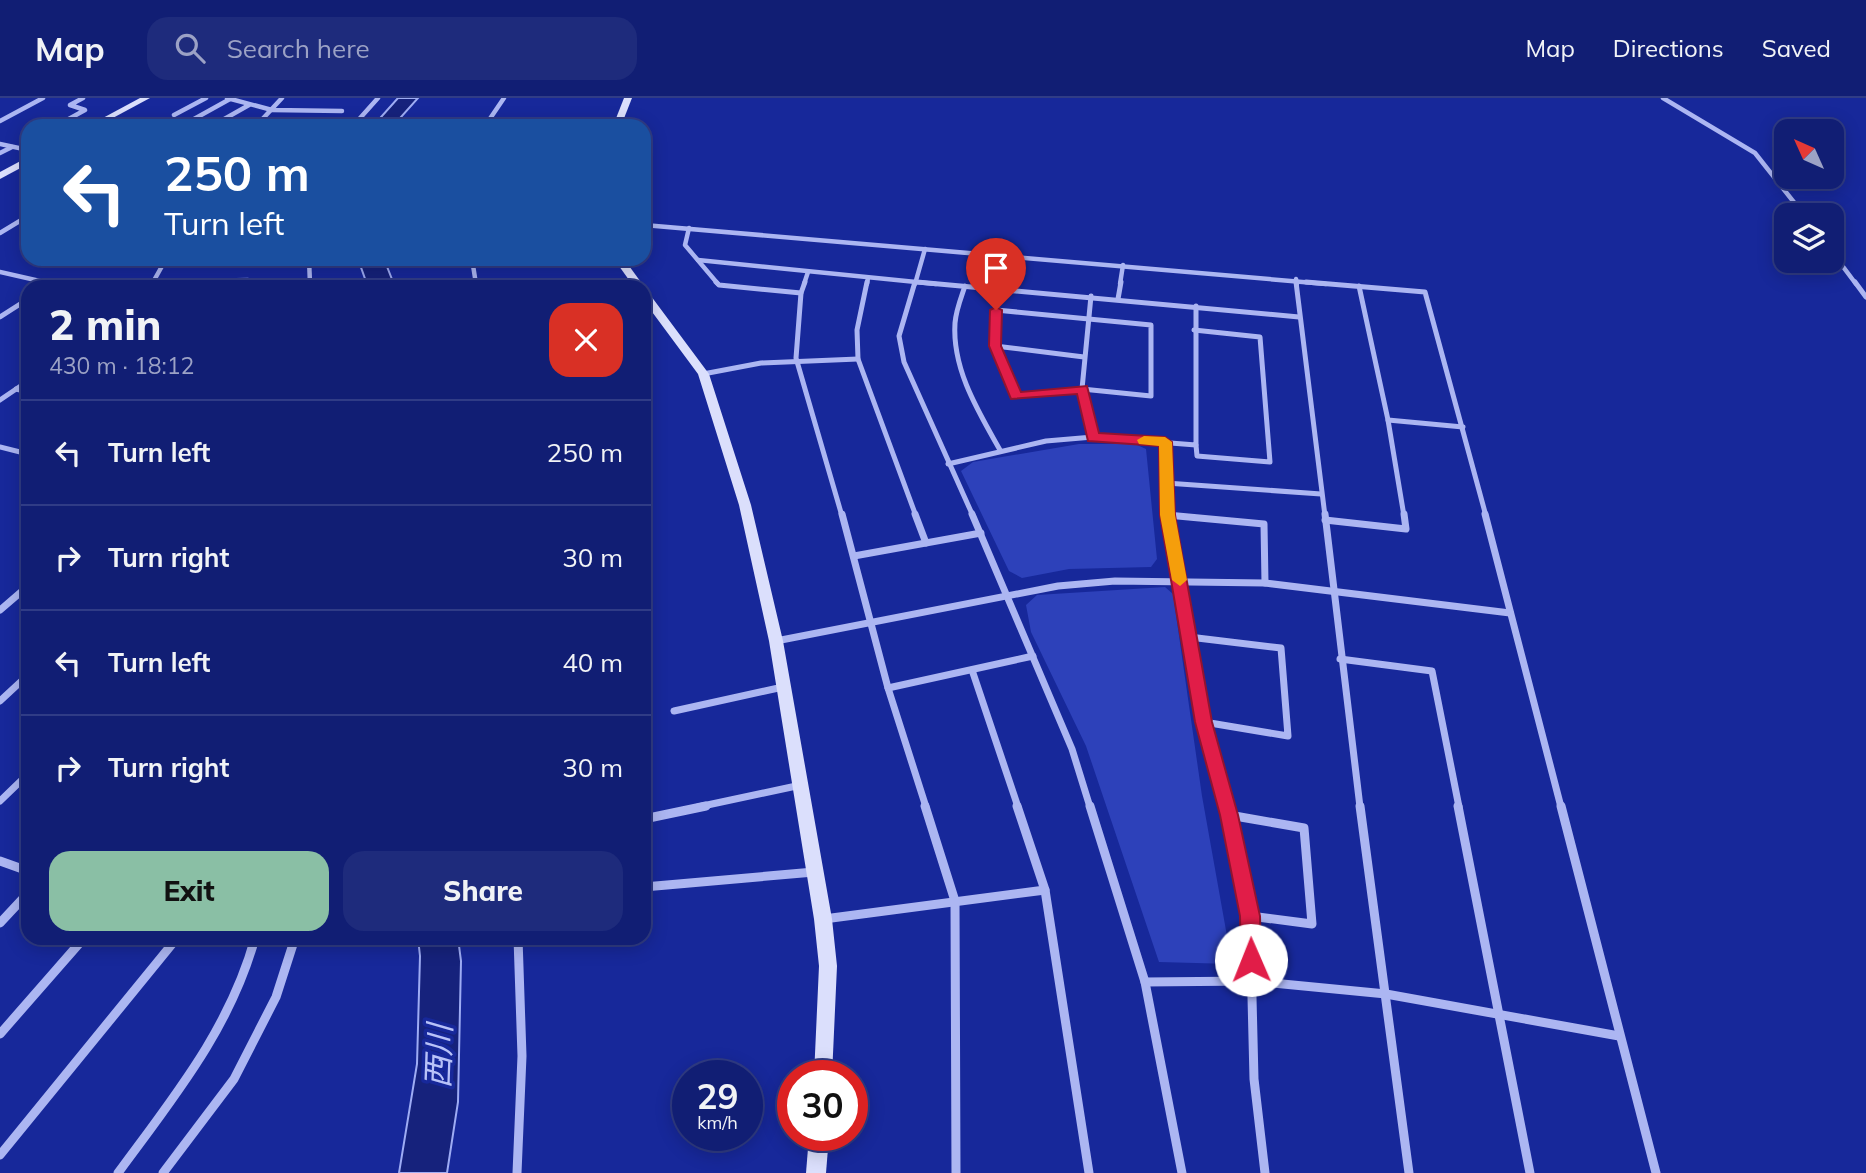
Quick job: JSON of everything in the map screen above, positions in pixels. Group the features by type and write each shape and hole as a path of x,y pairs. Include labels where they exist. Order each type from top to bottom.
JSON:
{"street":[{"path":"0,121 43,98"},
{"path":"69,119 85,110 70,105 83,98"},
{"path":"106,119 146,98"},
{"path":"174,115 206,98"},
{"path":"263,119 282,98"},
{"path":"359,119 378,98"},
{"path":"490,119 504,98"},
{"path":"620,119 628,98"},
{"path":"1663,98 1755,153 1795,203"},
{"path":"194,118 229,99 272,110 342,111"},
{"path":"224,119 250,104"},
{"path":"0,144 21,148"},
{"path":"0,153 21,144"},
{"path":"0,176 21,164"},
{"path":"0,233 21,220"},
{"path":"651,225 1425,292 1463,427 1656,1173"},
{"path":"689,228 685,245 719,285 802,293"},
{"path":"925,248 899,336 905,362 1072,749 1145,982 1182,1173"},
{"path":"698,260 1299,317"},
{"path":"1118,299 1123,265"},
{"path":"1844,268 1866,297"},
{"path":"0,272 30,280"},
{"path":"808,272 802,293 796,358 854,556 888,688 955,901 956,1173"},
{"path":"867,278 857,330 859,359 926,543"},
{"path":"1296,279 1340,659 1409,1173"},
{"path":"965,286 955,320 956,358 969,395 1000,450"},
{"path":"1325,520 1406,528 1388,420 1359,286"},
{"path":"1091,296 1091,319 1082,389 1093,438"},
{"path":"0,317 21,304"},
{"path":"651,304 704,374 745,505 776,641 823,919 828,966 824,1060"},
{"path":"1194,331 1260,337 1270,462 1198,456 1194,331 1196,306"},
{"path":"996,310 1151,325 1151,396 1082,389 1016,396 995,346 996,310"},
{"path":"995,346 1084,357"},
{"path":"704,374 743,363 796,358 859,359"},
{"path":"0,400 21,386"},
{"path":"16,389 21,390"},
{"path":"1388,420 1463,427"},
{"path":"948,464 1046,441 1093,438 1196,445"},
{"path":"1165,442 1167,515 1204,722 1229,815 1250,916 1254,1079 1265,1173"},
{"path":"0,447 21,452"},
{"path":"1166,483 1321,494"},
{"path":"1167,515 1264,524 1265,583"},
{"path":"854,556 981,533"},
{"path":"776,641 1058,586 1115,581 1265,583 1510,613"},
{"path":"0,610 21,592"},
{"path":"1189,637 1280,648 1288,736 1204,722"},
{"path":"888,688 1033,656"},
{"path":"1340,659 1432,671 1530,1173"},
{"path":"972,670 1045,890 1089,1173"},
{"path":"0,701 21,682"},
{"path":"674,711 784,687"},
{"path":"0,801 21,781"},
{"path":"651,817 800,785"},
{"path":"1229,815 1304,828 1312,924 1250,916"},
{"path":"0,861 21,868"},
{"path":"651,886 815,872"},
{"path":"823,919 1045,890"},
{"path":"0,923 21,900"},
{"path":"0,1034 78,945"},
{"path":"0,1154 171,945"},
{"path":"118,1173 203,1054 237,998 253,945"},
{"path":"163,1173 233,1079 276,997 293,945"},
{"path":"517,1173 522,1120 522,995 518,945"},
{"path":"1145,982 1252,981 1386,994 1619,1036"},
{"path":"816,1173 818,1151"}],"shaded area":[{"path":"1079,444 1135,444 1146,449 1157,559 1151,567 1069,569 1022,578 1009,571 961,471 973,462"},
{"path":"1165,587 1173,594 1202,796 1232,964 1159,962 1086,746 1031,632 1026,605 1037,595"}],"water":[{"path":"398,98 418,98 399,119 379,119"},
{"path":"360,266 387,266 392,280 366,280"},
{"name":"西川","path":"419,945 459,945 461,961 458,1102 447,1173 399,1173 417,1064"}],"slow traffic":[{"path":"1144,440 1165,442 1167,515 1180,580"}],"route":[{"path":"996,310 995,346 1016,396 1082,389 1093,438 1165,442 1167,515 1204,722 1229,815 1250,916 1251,960"}]}
